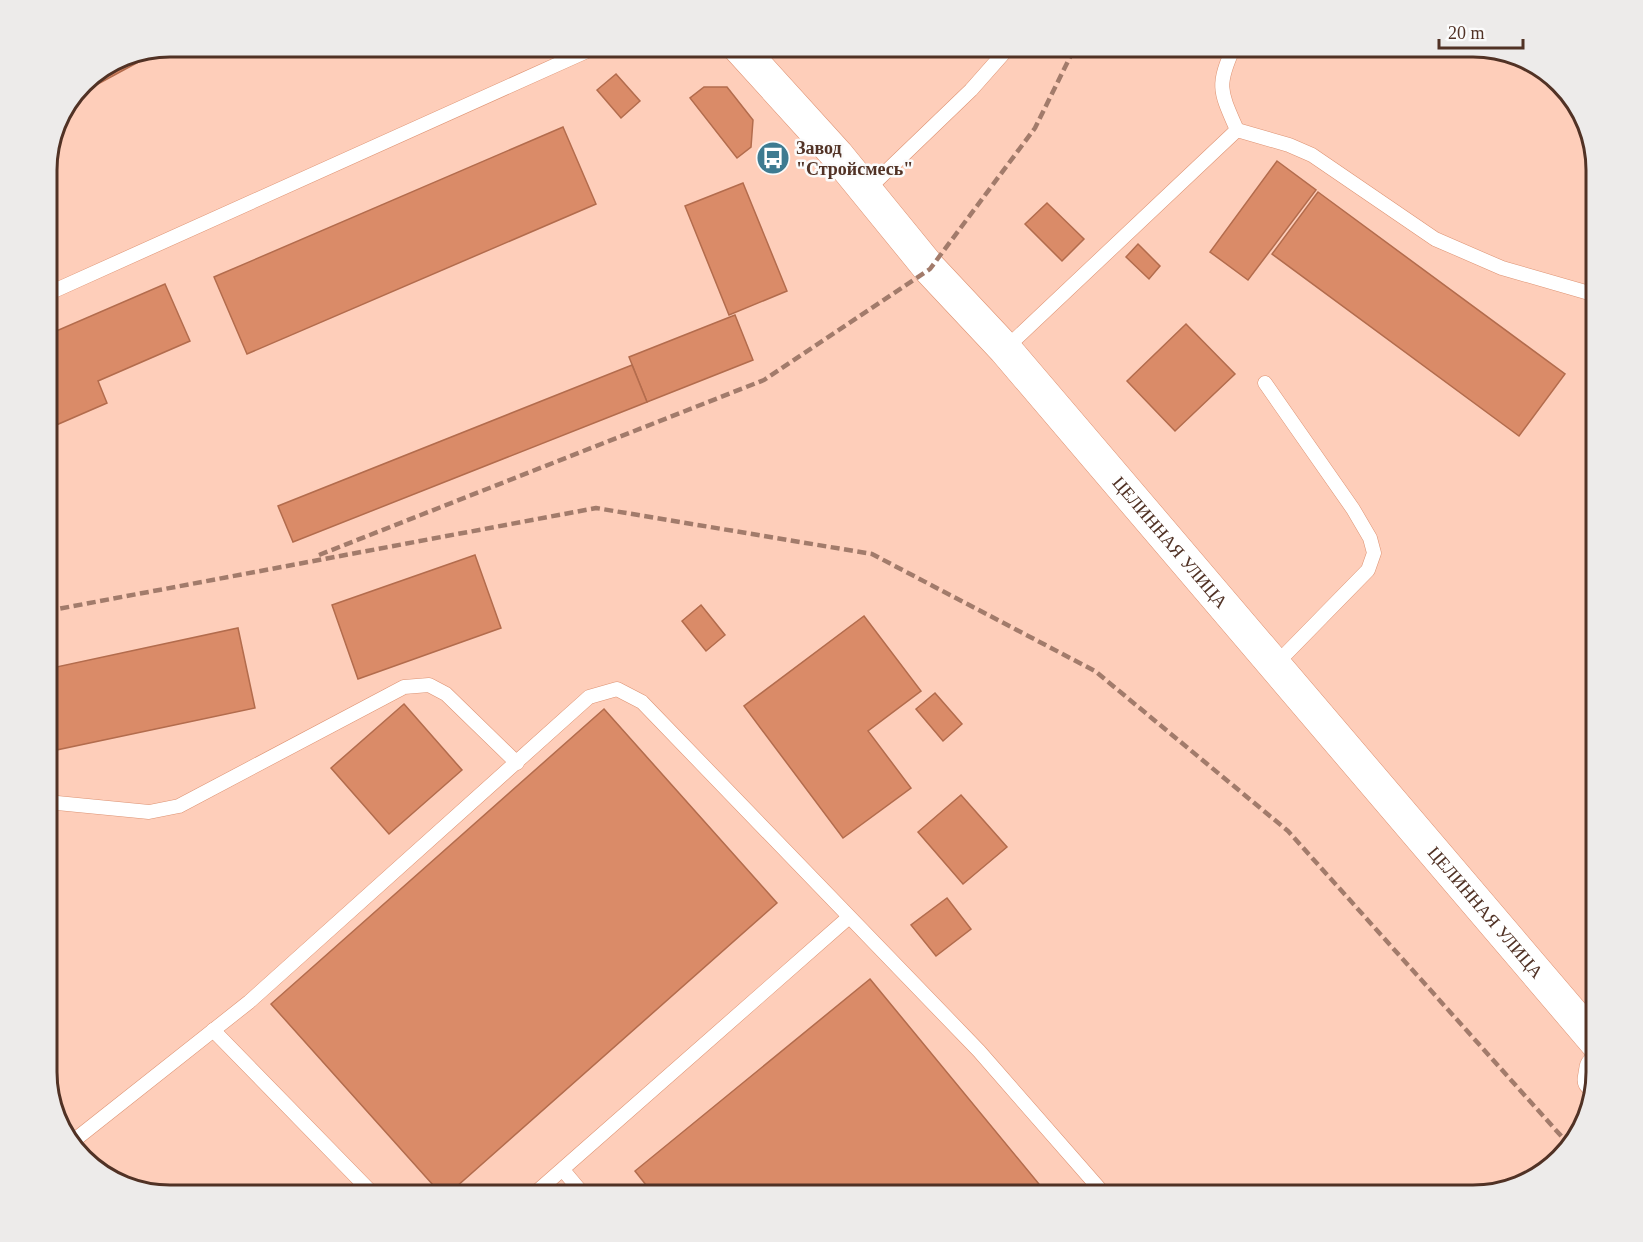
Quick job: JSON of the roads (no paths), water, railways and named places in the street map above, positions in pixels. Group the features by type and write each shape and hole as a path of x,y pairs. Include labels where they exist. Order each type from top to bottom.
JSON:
{"street":[{"name":"ЦЕЛИННАЯ УЛИЦА","path":"750,57 837,155 930,269 1005,349 1586,1030"}],"lane":[{"path":"57,289 572,57"},
{"path":"866,191 971,90 1000,57"},
{"path":"1229,57 1221,76 1222,96 1237,130"},
{"path":"1237,130 1289,145 1312,155 1435,239 1502,268 1586,292"},
{"path":"1005,349 1237,130"},
{"path":"1265,383 1353,509 1370,538 1374,554 1368,570 1275,665"},
{"path":"57,803 149,812 179,806 405,687 429,685 446,694 517,763"},
{"path":"78,1137 249,1002 589,698 617,688 642,702 848,918 979,1051 1095,1185"},
{"path":"546,1185 848,918"},
{"path":"213,1030 363,1185"},
{"path":"563,1170 575,1185"}],"railway":[{"path":"319,555 764,380 930,269 1035,128 1070,57"},
{"path":"57,609 596,508 872,554 1095,671 1288,831 1564,1139"}],"place":[{"name":"Завод \"Стройсмесь\"","path":"773,158"}]}
